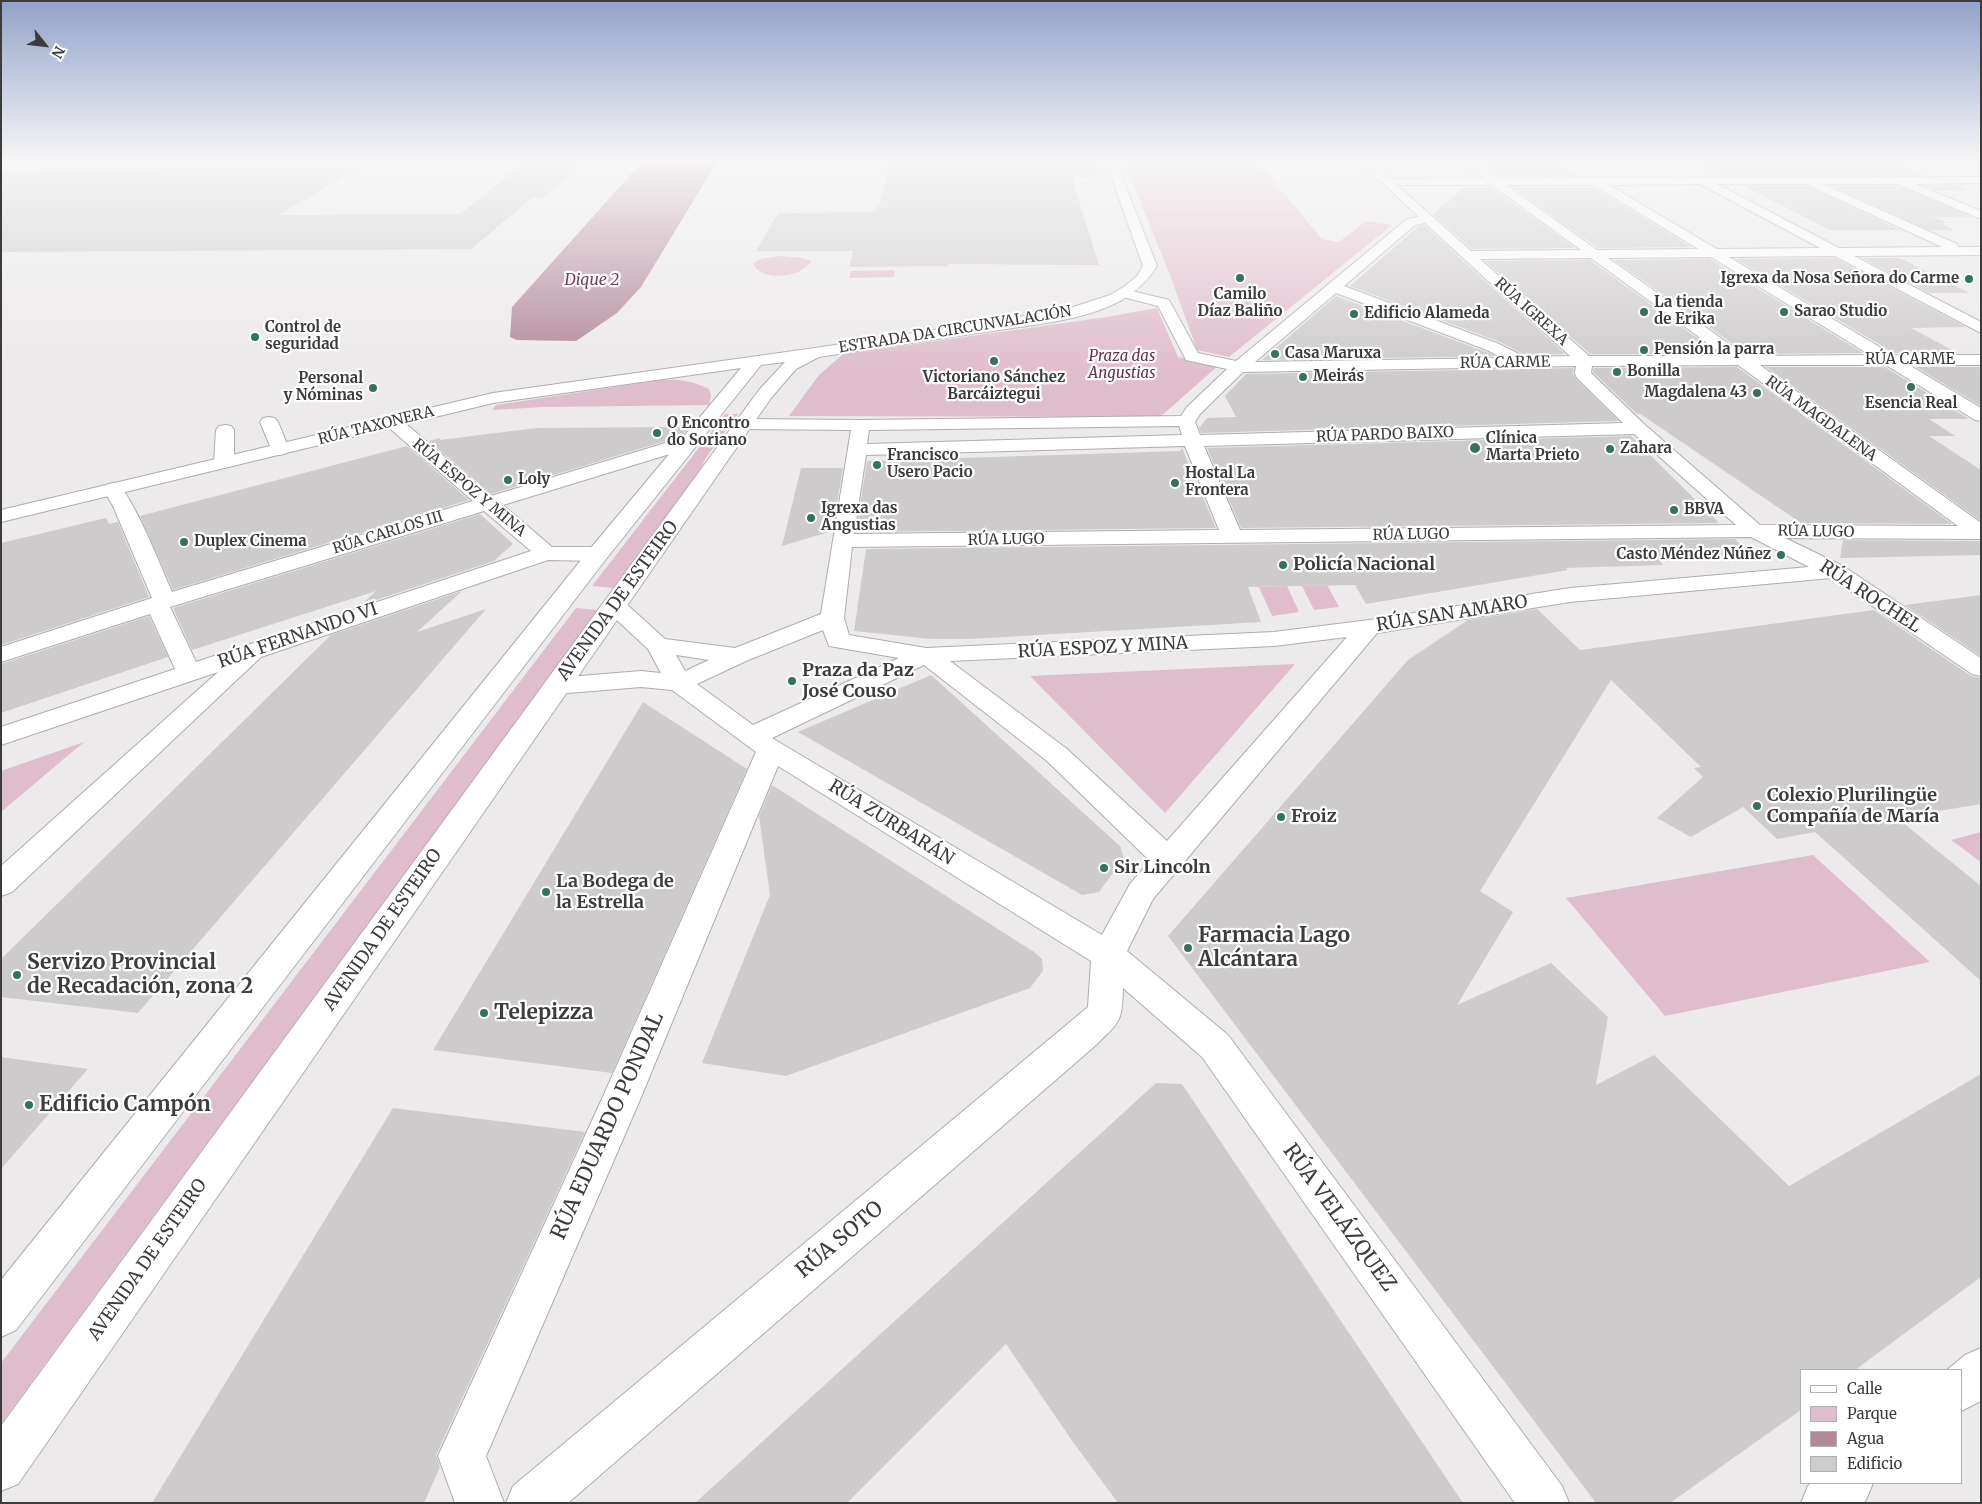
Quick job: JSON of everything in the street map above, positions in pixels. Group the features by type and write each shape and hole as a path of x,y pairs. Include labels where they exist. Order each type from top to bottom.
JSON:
{"street":[{"name":"ESTRADA DA CIRCUNVALACIÓN","path":"755,362 1055,316 1107,301 1137,284 1150,266 1137,232"},
{"path":"1232,537 1192,440 1187,421 1193,411 1239,367 1399,232"},
{"name":"RÚA IGREXA","path":"1442,232 1585,362"},
{"name":"RÚA MAGDALENA","path":"1562,232 1980,533"},
{"path":"1680,232 1981,416"},
{"path":"1797,232 1981,328"},
{"path":"1919,232 1981,260"},
{"path":"1467,255 1981,251"},
{"path":"1334,287 1493,347 1525,363"},
{"name":"RÚA CARME","path":"1124,293 1164,303 1192,357 1239,367 1585,362 1981,360"},
{"name":"AVENIDA DE ESTEIRO","path":"1,1467 765,394 790,366 815,353"},
{"path":"1,1315 598,554 726,395 755,362 764,363 769,367 771,373 765,394"},
{"name":"RÚA TAXONERA","path":"1,516 493,398 755,362"},
{"path":"1585,362 1583,374 1638,428 1755,531"},
{"path":"671,374 715,385 726,395"},
{"path":"744,424 861,425 1187,421"},
{"path":"269,422 280,449"},
{"name":"RÚA ESPOZ Y MINA","path":"393,422 546,553"},
{"path":"556,686 641,679 679,683 737,656 835,630 842,541 861,425"},
{"name":"RÚA PARDO BAIXO","path":"1192,440 1638,428"},
{"path":"224,462 225,430"},
{"path":"857,450 1192,440"},
{"name":"RÚA CARLOS III","path":"1,655 161,602 689,442"},
{"path":"113,489 123,506 189,673"},
{"name":"RÚA LUGO","path":"842,541 1755,531 1980,533"},
{"name":"RÚA ROCHEL","path":"1755,531 1835,571 1981,670"},
{"name":"RÚA FERNANDO VI","path":"1,736 546,553 598,554"},
{"name":"RÚA SAN AMARO","path":"1108,955 1140,892 1369,626 1570,595 1835,571"},
{"path":"615,606 658,645 679,683"},
{"name":"RÚA ESPOZ Y MINA","path":"835,630 926,655 1274,639 1369,626"},
{"path":"658,645 737,656"},
{"path":"1,884 256,650"},
{"path":"761,743 926,655 1057,755 1167,860"},
{"name":"RÚA ZURBARÁN","path":"679,683 761,743 1108,955"},
{"name":"RÚA EDUARDO PONDAL","path":"480,1503 462,1456 620,1102 761,743"},
{"name":"RÚA SOTO","path":"530,1503 1094,1024 1105,1013 1108,955"},
{"name":"RÚA VELÁZQUEZ","path":"1108,955 1215,1046 1545,1503"},
{"path":"1962,1387 1981,1371"},
{"path":"1826,1503 1848,1484"}],"green space":[{"path":"1153,232 1316,232 1322,239 1339,242 1352,232 1383,232 1229,357 1197,350"},
{"path":"779,256 803,258 811,261 807,267 800,271 782,276 764,274 757,270 753,264 760,259"},
{"path":"895,270 894,277 849,278 851,271"},
{"name":"Praza das Angustias","path":"1157,308 1178,357 1219,365 1160,417 789,416 819,375 843,354 1107,317"},
{"path":"661,380 685,381 709,389 711,396 709,405 543,407 492,410 496,405"},
{"path":"725,414 738,414 705,459 701,469 615,588 592,586"},
{"path":"1327,585 1339,607 1314,610 1302,586"},
{"path":"1287,586 1299,612 1272,616 1259,587"},
{"path":"576,608 598,610 1,1424 1,1363"},
{"path":"1295,664 1165,813 1030,676"},
{"path":"84,742 1,812 1,771"},
{"path":"1981,832 1981,862 1951,840"},
{"path":"1813,855 1930,962 1665,1016 1566,898"}],"water":[{"name":"Dique 2","path":"579,232 674,232 641,287 617,313 576,341 517,340 510,337 512,307"}],"building":[{"path":"1,232 491,232 471,249 1,252"},
{"path":"767,232 1089,232 1099,265 948,264 948,266 849,267 853,251 756,251"},
{"path":"1412,232 1432,232 1565,354 1525,355 1500,342 1350,286"},
{"path":"1453,232 1553,232 1575,248 1472,249"},
{"path":"1576,232 1667,232 1691,247 1598,248"},
{"path":"1835,258 1966,327 1911,328 1958,353 1894,353 1736,259"},
{"path":"1862,258 1900,258 1970,293 1929,293"},
{"path":"1710,259 1863,353 1747,354 1614,260"},
{"path":"1590,260 1719,354 1590,354 1485,261"},
{"path":"1336,296 1486,352 1495,356 1262,360"},
{"path":"1737,367 1952,524 1801,523 1639,413 1638,415 1593,372 1594,368"},
{"path":"1766,367 1885,367 1969,419 1929,419 1955,436 1929,436 1981,470 1981,521"},
{"path":"1916,367 1981,367 1981,406"},
{"path":"1574,368 1573,374 1576,379 1619,421 1201,433 1199,428 1207,418 1236,417 1225,396 1246,374"},
{"path":"685,427 686,431 682,436 491,494 429,441 440,438 440,440 536,428"},
{"path":"1631,436 1719,523 1241,528 1207,448"},
{"path":"407,446 469,500 173,590 140,516"},
{"path":"1182,448 1216,528 856,532 867,461 1180,451"},
{"name":"Igrexa das Angustias","path":"801,468 843,468 832,532 782,546"},
{"path":"480,514 513,544 494,561 361,605 376,591 192,650 173,608"},
{"path":"106,518 109,524 118,522 149,597 1,645 1,543"},
{"path":"1735,539 1756,559 1660,561 1663,565 1566,568 1568,570 1366,604 1355,585 1248,587 1261,622 970,639 931,639 854,631 866,549"},
{"path":"1843,540 1981,541 1981,555 1840,558"},
{"path":"462,591 417,632 486,609 138,1013 1,997 1,959 331,635"},
{"path":"1981,595 1981,656 1905,605"},
{"path":"1537,609 1580,650 1874,610 1971,676 1981,678 1981,804 1897,818 1981,886 1981,981 1815,832 1777,839 1743,807 1691,837 1657,818 1703,777 1694,768 1701,767 1611,680 1480,891 1513,912 1457,1005 1551,963 1608,1017 1596,1085 1654,1055 1789,1186 1981,1074 1981,1277 1856,1369 1800,1369 1800,1411 1670,1503 1596,1503 1168,936 1408,660 1468,620"},
{"path":"149,616 168,657 1,713 1,664"},
{"path":"931,675 1120,846 1124,858 1099,892 1082,895 798,732"},
{"path":"643,702 747,769 612,1073 433,1050"},
{"path":"772,785 1034,952 1042,959 1043,971 1030,988 786,1076 702,1063 770,895 759,816"},
{"name":"Edificio Campón","path":"1,1057 88,1069 1,1169"},
{"path":"1156,1083 1182,1084 1463,1503 1118,1503 1073,1442 1006,1344 847,1503 695,1503"},
{"path":"393,1108 585,1132 436,1455 440,1467 424,1503 152,1503"}],"place":[{"name":"Camilo Díaz Baliño","path":"1240,278"},
{"name":"Igrexa da Nosa Señora do Carme","path":"1969,279"},
{"name":"La tienda de Erika","path":"1644,312"},
{"name":"Sarao Studio","path":"1784,312"},
{"name":"Edificio Alameda","path":"1354,314"},
{"name":"Control de seguridad","path":"255,337"},
{"name":"Pensión la parra","path":"1644,350"},
{"name":"Casa Maruxa","path":"1275,354"},
{"name":"Victoriano Sánchez Barcáiztegui","path":"994,361"},
{"name":"Bonilla","path":"1617,372"},
{"name":"Meirás","path":"1303,377"},
{"name":"Esencia Real","path":"1911,387"},
{"name":"Personal y Nóminas","path":"373,388"},
{"name":"Magdalena 43","path":"1757,393"},
{"name":"O Encontro do Soriano","path":"657,433"},
{"name":"Clínica Marta Prieto","path":"1475,448"},
{"name":"Zahara","path":"1610,449"},
{"name":"Francisco Usero Pacio","path":"877,465"},
{"name":"Loly","path":"508,480"},
{"name":"Hostal La Frontera","path":"1175,483"},
{"name":"BBVA","path":"1674,510"},
{"name":"Igrexa das Angustias","path":"811,518"},
{"name":"Duplex Cinema","path":"184,542"},
{"name":"Casto Méndez Núñez","path":"1781,555"},
{"name":"Policía Nacional","path":"1283,565"},
{"name":"Praza da Paz José Couso","path":"792,681"},
{"name":"Colexio Plurilingüe Compañía de María","path":"1757,806"},
{"name":"Froiz","path":"1281,817"},
{"name":"Sir Lincoln","path":"1104,868"},
{"name":"La Bodega de la Estrella","path":"546,892"},
{"name":"Farmacia Lago Alcántara","path":"1188,948"},
{"name":"Servizo Provincial de Recadación, zona 2","path":"17,975"},
{"name":"Telepizza","path":"484,1013"},
{"name":"Edificio Campón","path":"29,1105"}]}
